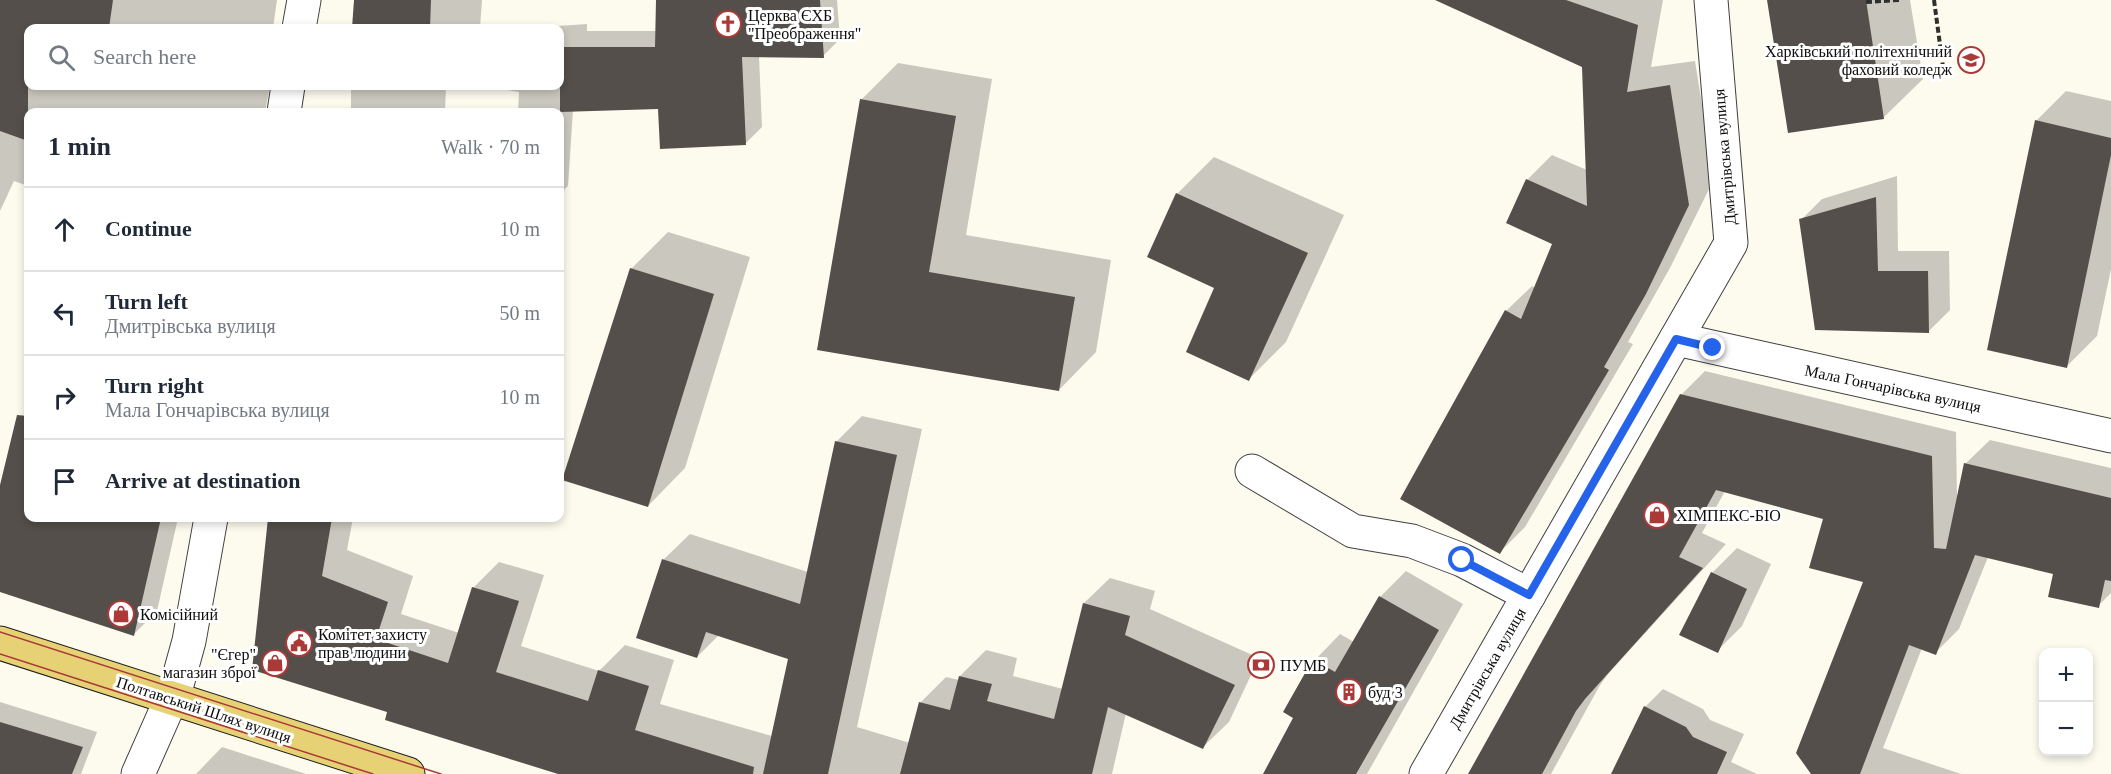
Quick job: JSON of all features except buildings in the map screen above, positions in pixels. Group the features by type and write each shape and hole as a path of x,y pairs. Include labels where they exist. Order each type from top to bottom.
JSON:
{"main road":[{"name":"Полтавський Шлях вулиця","path":"0,643 408,774"}],"street":[{"path":"300,24 304,0"},
{"name":"Дмитрівська вулиця","path":"1426,774 1731,243 1711,0"},
{"path":"285,108 287,90"},
{"name":"Мала Гончарівська вулиця","path":"1676,339 2111,436"},
{"path":"1252,471 1353,531 1412,541 1462,560 1529,595"},
{"path":"138,774 176,688 189,641 210,522"}],"path":[{"path":"1866,2 1899,0"},
{"path":"1934,0 1943,67"}],"tram line":[{"path":"0,632 441,774"},
{"path":"0,654 373,774"}],"place":[{"name":"Церква ЄХБ \"Преображення\"","path":"728,24"},
{"name":"Харківський політехнічний фаховий коледж","path":"1971,60"},
{"name":"ХІМПЕКС-БІО","path":"1657,515"},
{"name":"Комісійний","path":"121,614"},
{"name":"Комітет захисту прав людини","path":"299,643"},
{"name":"\"Єгер\" магазин зброї","path":"275,663"},
{"name":"ПУМБ","path":"1261,665"},
{"name":"буд 3","path":"1349,692"}],"route":[{"path":"1462,560 1529,595 1676,339 1713,348"}]}
